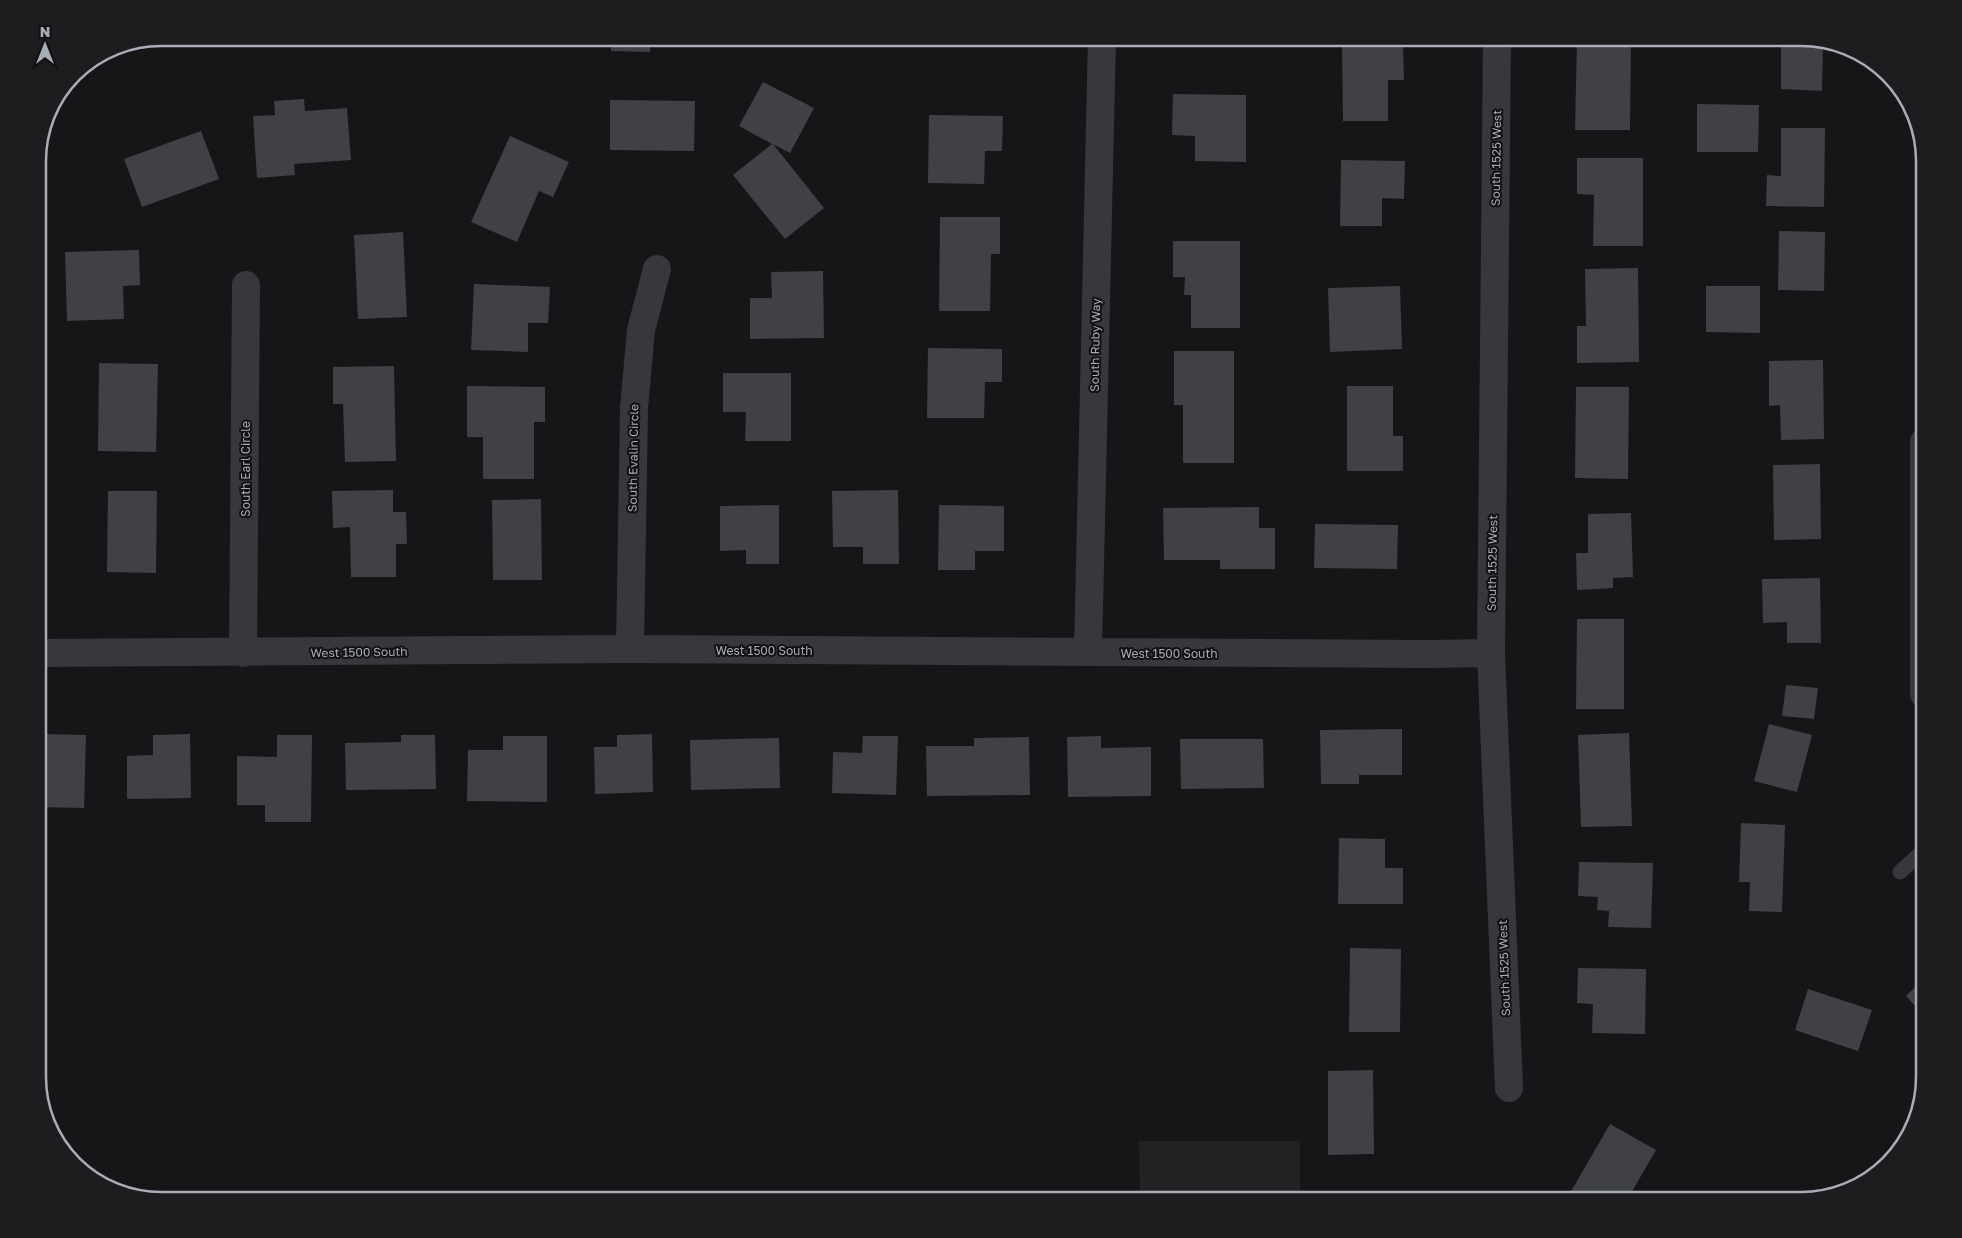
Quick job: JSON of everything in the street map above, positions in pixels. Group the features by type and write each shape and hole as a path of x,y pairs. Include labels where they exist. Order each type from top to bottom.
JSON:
{"street":[{"name":"South Ruby Way","path":"1088,652 1102,46"},
{"name":"South 1525 West","path":"1497,46 1491,653 1509,1088"},
{"name":"South Evalin Circle","path":"630,649 634,408 640,330 657,269"},
{"name":"South Earl Circle","path":"243,653 246,285"},
{"name":"West 1500 South","path":"46,653 630,649 1491,653"}],"lane":[{"path":"1900,872 1916,857"}],"shaded area":[{"path":"1139,1141 1300,1141 1300,1192 1140,1192"}],"building":[{"path":"611,46 650,46 650,52 611,51"},
{"path":"1342,46 1403,46 1404,80 1388,80 1388,121 1343,121"},
{"path":"1577,46 1631,46 1630,130 1575,130"},
{"path":"1781,46 1823,48 1822,91 1781,89"},
{"path":"763,82 814,108 790,153 773,144 824,208 785,239 733,175 772,144 739,126"},
{"path":"1173,94 1246,95 1246,162 1195,161 1195,136 1172,135"},
{"path":"304,99 305,111 347,108 351,160 294,164 295,175 257,178 253,116 275,115 274,101"},
{"path":"610,100 695,101 694,151 610,150"},
{"path":"1697,104 1759,105 1758,152 1697,152"},
{"path":"929,115 1003,116 1002,151 985,151 984,184 928,183"},
{"path":"1781,128 1825,128 1824,207 1766,206 1767,175 1781,176"},
{"path":"201,131 219,179 142,207 124,159"},
{"path":"510,136 569,162 553,197 539,191 517,242 471,222"},
{"path":"1577,158 1643,158 1643,246 1593,246 1594,195 1577,194"},
{"path":"1341,160 1405,161 1404,199 1382,198 1382,226 1340,226"},
{"path":"940,217 1000,217 1000,254 991,254 990,311 939,311"},
{"path":"1779,231 1825,232 1824,291 1778,290"},
{"path":"403,232 407,317 358,319 354,235"},
{"path":"1173,241 1240,241 1240,328 1191,328 1191,295 1184,295 1185,277 1173,277"},
{"path":"139,250 140,285 123,286 124,319 67,321 65,252"},
{"path":"1638,268 1639,362 1577,363 1577,326 1586,326 1585,269"},
{"path":"823,271 824,338 750,339 750,298 772,298 771,272"},
{"path":"474,284 550,287 548,323 528,323 528,352 471,350"},
{"path":"1400,286 1402,349 1330,352 1328,288"},
{"path":"1706,286 1760,286 1760,333 1706,332"},
{"path":"928,348 1002,349 1002,382 985,382 984,418 927,418"},
{"path":"1174,351 1234,351 1234,463 1183,463 1183,405 1174,405"},
{"path":"1823,360 1824,439 1781,440 1780,405 1769,406 1769,361"},
{"path":"99,363 158,364 156,452 98,451"},
{"path":"394,366 396,461 345,462 343,404 333,404 333,367"},
{"path":"723,373 791,373 791,441 745,441 746,412 723,412"},
{"path":"467,386 545,387 545,422 534,422 534,479 483,479 483,437 467,437"},
{"path":"1347,386 1393,386 1393,436 1403,436 1403,471 1347,471"},
{"path":"1576,387 1629,387 1628,479 1575,478"},
{"path":"1820,464 1821,539 1774,540 1773,465"},
{"path":"393,490 393,512 406,512 407,544 396,544 396,577 351,577 350,527 333,528 332,491"},
{"path":"898,490 899,564 863,564 863,547 833,547 832,491"},
{"path":"108,491 157,491 156,573 107,572"},
{"path":"541,499 542,580 493,580 492,500"},
{"path":"779,505 779,564 746,564 746,550 720,551 720,506"},
{"path":"939,505 1004,506 1004,551 975,551 975,570 938,570"},
{"path":"1259,507 1259,528 1275,528 1275,569 1220,569 1220,560 1164,560 1163,508"},
{"path":"1631,513 1633,577 1613,578 1613,588 1577,590 1576,553 1588,553 1588,514"},
{"path":"1315,524 1398,525 1397,569 1314,568"},
{"path":"1820,578 1821,643 1787,643 1787,622 1763,623 1762,579"},
{"path":"1577,619 1624,619 1624,709 1576,709"},
{"path":"1786,685 1818,688 1814,719 1782,716"},
{"path":"1769,724 1812,735 1797,792 1754,781"},
{"path":"1402,729 1402,775 1359,775 1359,784 1321,784 1320,730"},
{"path":"1629,733 1632,826 1581,827 1578,735"},
{"path":"46,734 86,735 84,808 46,807"},
{"path":"190,734 191,798 127,799 127,756 153,755 153,735"},
{"path":"652,734 653,792 595,794 594,747 617,747 617,735"},
{"path":"277,735 312,735 311,822 265,822 265,805 237,805 237,756 277,757"},
{"path":"401,735 435,735 436,789 346,790 345,743 401,742"},
{"path":"503,736 547,736 547,802 467,801 468,750 503,750"},
{"path":"863,736 898,736 896,795 832,793 833,752 862,753"},
{"path":"1101,736 1101,748 1151,747 1151,796 1068,797 1067,737"},
{"path":"1029,737 1030,795 927,796 926,746 974,746 974,738"},
{"path":"779,738 780,788 691,790 690,740"},
{"path":"1180,739 1263,739 1264,788 1181,789"},
{"path":"1741,823 1785,825 1782,912 1749,911 1750,882 1739,882"},
{"path":"1339,838 1385,839 1385,868 1403,868 1403,904 1338,904"},
{"path":"1579,862 1653,863 1651,928 1608,927 1609,911 1597,910 1598,897 1578,896"},
{"path":"1350,948 1401,949 1400,1032 1349,1032"},
{"path":"1578,968 1646,969 1645,1034 1592,1033 1593,1004 1577,1003"},
{"path":"1916,986 1916,1007 1906,996"},
{"path":"1808,989 1872,1010 1858,1051 1795,1030"},
{"path":"1373,1070 1374,1154 1328,1155 1328,1071"},
{"path":"1610,1124 1656,1150 1632,1192 1571,1192"}]}
